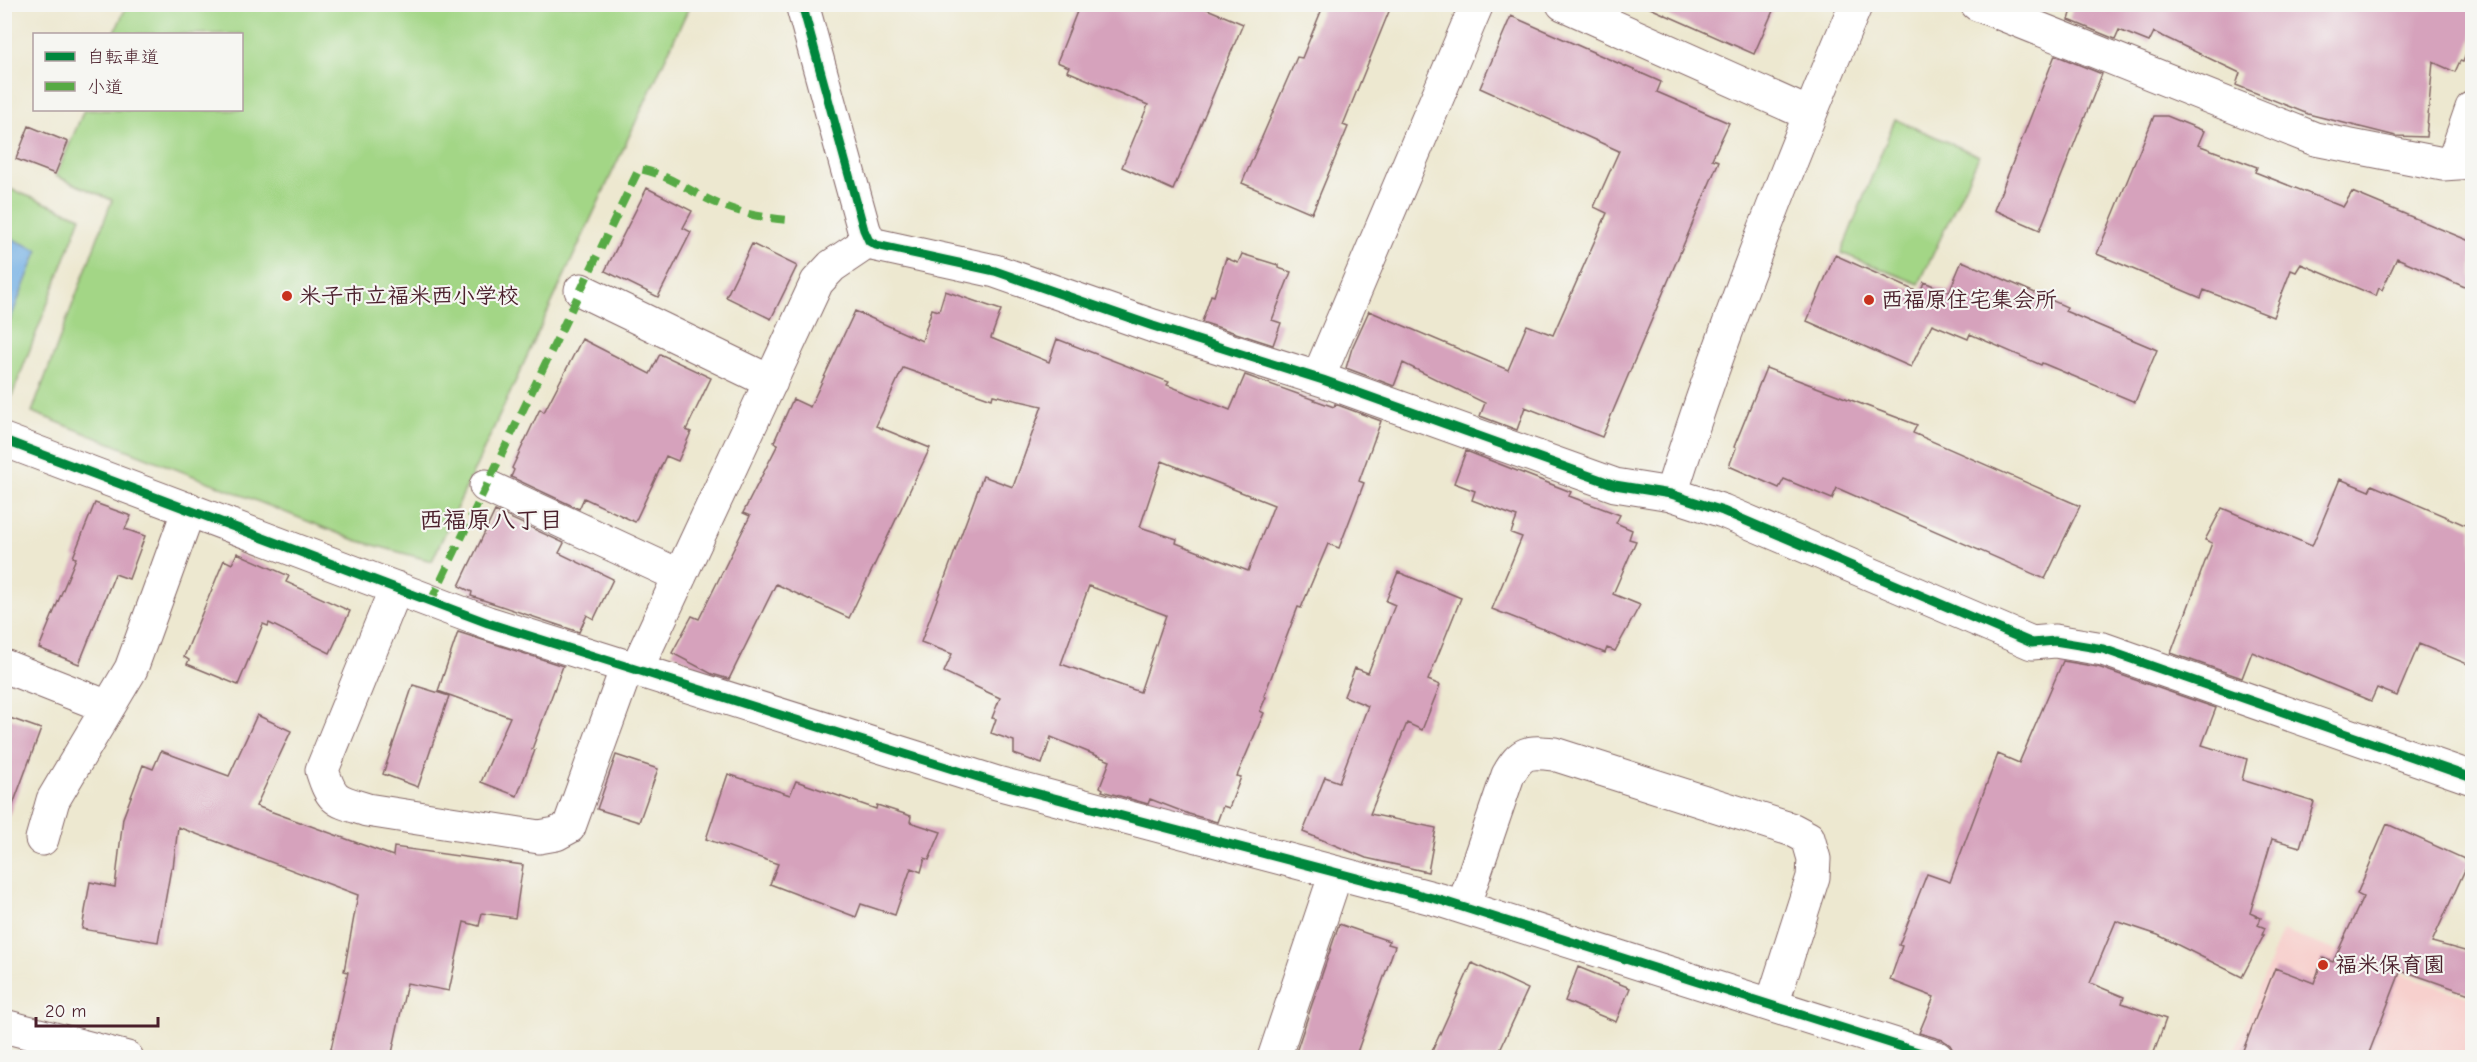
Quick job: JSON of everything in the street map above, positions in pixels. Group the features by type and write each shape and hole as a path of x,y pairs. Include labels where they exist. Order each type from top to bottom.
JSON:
{"street":[{"path":"802,4 869,241 876,245 995,271 1153,326 1318,378 1615,485 1671,494 1723,511 2032,643 2055,640 2103,649 2472,778"},
{"path":"1318,378 1477,4"},
{"path":"1563,4 1809,114"},
{"path":"1671,494 1694,420 1809,114 1856,4"},
{"path":"1977,4 2315,139 2444,164 2463,163 2472,108"},
{"path":"396,588 322,770 330,793 343,803 367,810 539,837 556,834 569,827 631,668 680,576 817,282 831,266 869,241"},
{"path":"581,290 771,382"},
{"path":"4,440 488,623 997,783 1463,907 1937,1058"},
{"path":"486,486 680,576"},
{"path":"42,839 53,800 130,669 189,509"},
{"path":"4,666 108,707"},
{"path":"1463,907 1508,775 1518,759 1532,751 1554,754 1577,761 1792,830 1809,838 1814,859 1813,877 1772,1005"},
{"path":"1274,1058 1336,873"},
{"path":"4,1026 127,1058"}],"shaded area":[{"name":"福米保育園","path":"2282,931 2472,999 2472,1057 2232,1058"}],"green space":[{"name":"米子市立福米西小学校","path":"127,5 690,5 432,561 355,540 32,412 112,200 56,176 84,111 243,111 243,33 114,33"},
{"path":"1895,119 1979,156 1919,284 1841,253"},
{"path":"5,187 81,217 5,414"}],"water":[{"path":"5,236 38,250 5,333"}],"building":[{"path":"1080,4 1195,4 1243,24 1173,190 1122,167 1148,105 1067,71 1069,67 1057,62"},
{"path":"1324,4 1392,4 1343,125 1348,127 1312,213 1242,183 1297,57 1302,58"},
{"path":"1641,4 1776,4 1754,54"},
{"path":"2060,4 2472,4 2472,39 2463,62 2460,61 2455,72 2433,62 2426,137 2396,136 2308,114 2236,85 2240,73 2154,32 2149,42 2119,30 2115,39 2069,20 2072,10"},
{"path":"1511,16 1661,82 1657,92 1729,123 1712,159 1719,161 1602,437 1525,407 1517,430 1480,416 1485,403 1403,363 1394,386 1346,368 1352,348 1369,311 1508,370 1527,325 1553,335 1607,213 1594,207 1619,151 1480,88"},
{"path":"2055,55 2102,74 2040,230 1994,210"},
{"path":"2154,116 2167,116 2204,131 2198,145 2257,167 2255,172 2343,207 2352,192 2472,242 2472,290 2397,258 2382,290 2379,288 2376,296 2301,264 2296,272 2291,270 2273,317 2204,290 2201,298 2097,254"},
{"path":"29,126 68,142 55,174 16,159"},
{"path":"647,188 692,211 683,228 691,232 658,297 605,271"},
{"path":"752,244 797,266 771,319 726,297"},
{"path":"1242,254 1278,265 1278,268 1291,272 1272,320 1281,323 1273,345 1202,322 1211,295 1214,296 1226,258 1238,263"},
{"path":"1835,255 1920,293 1924,282 1949,292 1962,261 2067,307 2065,311 2157,350 2135,402 1970,334 1968,339 1932,324 1911,367 1807,321"},
{"path":"945,291 1001,310 991,338 1049,362 1057,339 1169,382 1167,385 1230,410 1245,375 1381,421 1359,481 1364,483 1339,548 1328,544 1301,608 1298,607 1264,696 1266,697 1260,711 1264,713 1237,776 1241,777 1229,808 1223,806 1217,822 1150,799 1148,804 1102,791 1100,787 1110,761 1051,737 1042,764 1014,754 1014,741 991,733 996,719 992,718 1000,698 944,672 952,654 921,642 983,476 1013,487 1042,406 993,395 992,399 903,368 876,426 930,448 849,618 776,584 729,679 712,674 672,653 692,616 699,619 750,516 743,513 778,444 774,442 793,399 810,407 855,311 922,341 932,309 939,311","holes":["1162,461 1274,505 1248,571 1176,543 1177,539 1140,527","1089,586 1166,615 1140,692 1061,664"]},
{"path":"582,339 650,374 660,354 711,378 686,430 691,432 678,461 666,456 635,522 584,498 579,509 511,477 514,470 512,468 540,409 544,412"},
{"path":"1766,368 1917,425 1913,433 2080,506 2045,579 1837,488 1832,499 1784,479 1779,488 1729,466 1736,448 1734,447"},
{"path":"1466,451 1571,492 1569,496 1620,515 1616,523 1632,530 1629,539 1636,541 1613,594 1640,605 1615,651 1607,648 1605,653 1492,609 1522,537 1511,533 1517,517 1472,500 1475,491 1454,483"},
{"path":"2340,479 2369,491 2372,485 2472,528 2472,666 2419,644 2397,696 2377,688 2371,701 2252,652 2242,678 2171,653 2212,543 2205,540 2222,508 2312,546"},
{"path":"95,503 131,516 125,529 145,536 129,579 115,574 79,664 39,648 76,558 73,557"},
{"path":"495,511 564,543 559,553 613,579 594,619 587,615 579,632 471,596 472,592 459,586"},
{"path":"237,553 289,576 286,582 350,611 330,653 269,623 268,626 263,624 238,685 187,664 189,660 184,657 224,560 232,564"},
{"path":"1398,572 1461,598 1428,680 1440,685 1422,730 1407,723 1370,814 1436,828 1428,872 1366,858 1303,832 1325,777 1339,782 1368,706 1344,696 1355,668 1368,673 1395,605 1386,601"},
{"path":"458,632 563,666 517,796 481,782 510,717 438,691"},
{"path":"2063,661 2098,667 2216,708 2202,745 2247,759 2242,780 2314,802 2300,847 2272,839 2250,913 2261,918 2258,925 2265,928 2262,935 2264,935 2242,977 2158,935 2116,921 2090,983 2124,997 2122,1003 2166,1019 2152,1058 1969,1058 1954,1052 1943,1040 1919,1033 1934,997 1890,980 1902,946 1899,945 1927,874 1950,882 1998,754 2019,763"},
{"path":"413,685 449,696 418,787 383,774"},
{"path":"257,715 291,731 256,806 393,856 394,847 523,865 515,918 482,913 479,926 464,922 449,991 407,983 391,1058 329,1058 348,972 344,971 358,895 178,827 173,868 171,868 158,942 82,929 90,882 115,887 123,818 143,765 153,769 161,751 229,776"},
{"path":"4,716 41,729 8,818 4,817"},
{"path":"616,755 658,769 639,822 597,809"},
{"path":"728,774 790,795 796,781 876,809 877,805 911,816 910,822 941,832 929,860 925,858 921,872 911,868 895,915 861,904 856,917 770,884 778,864 706,839"},
{"path":"2387,824 2469,861 2432,942 2472,953 2472,995 2401,970 2367,1058 2240,1058 2275,968 2314,983 2323,958 2333,962 2363,897 2357,894"},
{"path":"1339,924 1389,941 1388,944 1395,946 1355,1058 1294,1058"},
{"path":"1472,963 1528,989 1496,1058 1429,1058"},
{"path":"1578,967 1630,988 1616,1022 1565,1001"}],"marked path":[{"path":"431,601 639,169 661,175 729,208 754,215 789,220"}],"cycle path":[{"path":"802,4 864,230 869,241 876,245 995,271 1153,326 1323,380 1615,485 1671,494 1723,511 2032,643 2055,641 2103,649 2472,778"},
{"path":"4,440 488,623 997,783 1440,900 1937,1058"}],"place":[{"name":"米子市立福米西小学校","path":"287,296"},
{"name":"西福原住宅集会所","path":"1869,300"},
{"name":"福米保育園","path":"2323,965"}],"district":[{"name":"西福原八丁目","path":"491,520"}]}
